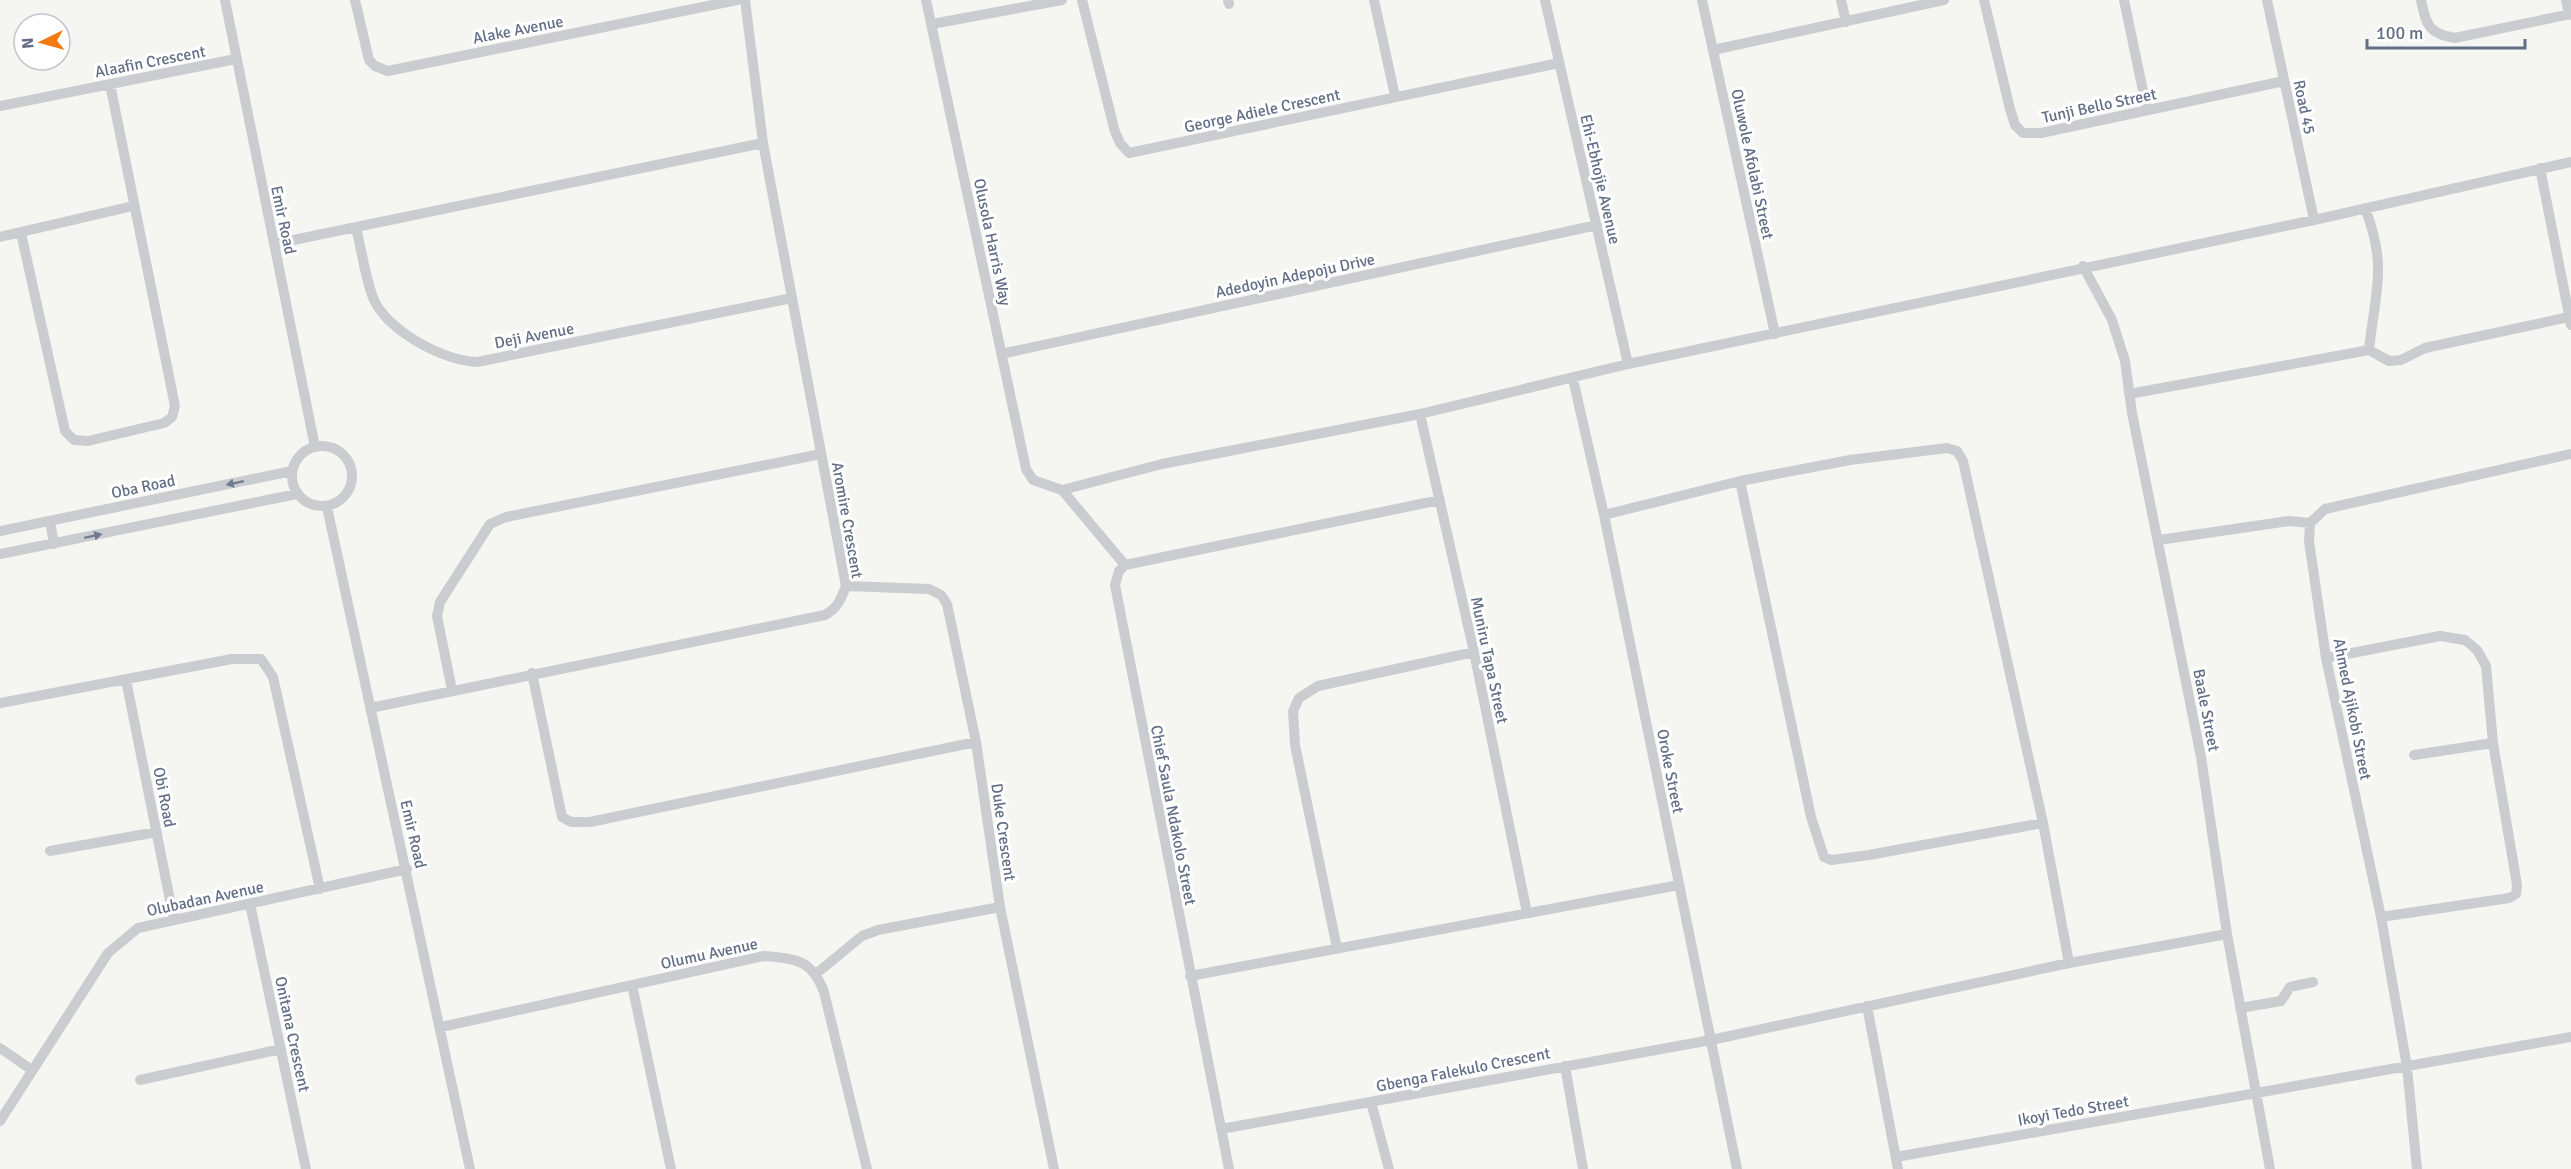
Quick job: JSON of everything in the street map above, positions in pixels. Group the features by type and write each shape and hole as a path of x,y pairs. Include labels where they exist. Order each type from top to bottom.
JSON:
{"street":[{"name":"Emir Road","path":"225,0 315,447"},
{"name":"Alake Avenue","path":"356,0 369,60 375,66 388,71 737,0"},
{"name":"Aromire Crescent","path":"370,708 532,673 825,615 834,610 846,586 763,143 745,0"},
{"name":"Olusola Harris Way","path":"926,0 1026,469 1033,480 1062,490"},
{"path":"932,24 1062,0"},
{"name":"George Adiele Crescent","path":"1082,0 1115,132 1119,143 1129,153 1559,63"},
{"path":"1374,0 1395,96"},
{"name":"Ehi-Ebhojie Avenue","path":"1545,0 1628,364"},
{"name":"Oluwole Afolabi Street","path":"1702,0 1775,334"},
{"path":"1841,0 1846,22"},
{"path":"1713,50 1944,0"},
{"name":"Tunji Bello Street","path":"1984,0 2010,109 2020,132 2041,133 2284,81"},
{"path":"2124,0 2147,110"},
{"name":"Road 45","path":"2267,0 2314,220"},
{"path":"2421,0 2430,27 2438,35 2455,38 2570,14 2566,0"},
{"name":"Alaafin Crescent","path":"0,106 236,59"},
{"path":"21,233 64,431 74,440 88,441 153,426 172,417 175,406 110,84"},
{"path":"274,244 763,143"},
{"path":"1440,500 1125,565 1062,490 1162,464 1420,414 1628,364 2083,266 2314,220 2571,162"},
{"path":"2129,394 2369,350 2389,361 2401,360 2425,348 2570,321 2540,168"},
{"path":"0,237 133,206"},
{"path":"2365,208 2372,226 2380,273 2369,350"},
{"name":"Adedoyin Adepoju Drive","path":"1001,354 1596,225"},
{"name":"Deji Avenue","path":"356,228 376,303 394,323 416,339 440,354 458,360 477,362 792,298"},
{"name":"Baale Street","path":"2083,266 2112,320 2125,361 2129,394 2160,540 2201,757 2227,934 2270,1169"},
{"name":"Oroke Street","path":"1573,379 1604,515 1737,1169"},
{"name":"Muniru Tapa Street","path":"1420,414 1474,652 1527,913"},
{"path":"315,447 334,448 342,454 352,471 349,490 344,498 327,507 311,505 297,494 291,480 292,471 300,455 315,447"},
{"path":"1604,515 1740,481 1850,460 1947,448 1957,452 1966,472 2043,823 2069,963"},
{"path":"452,690 437,616 438,609 448,586 490,524 506,517 534,511 821,454"},
{"path":"2160,540 2289,521 2310,523 2325,509 2571,454"},
{"name":"Oba Road","path":"0,531 292,471"},
{"path":"1740,481 1811,817 1824,857 1831,860 1869,855 2043,823"},
{"path":"0,554 297,494"},
{"name":"Emir Road","path":"327,507 470,1169"},
{"path":"50,521 54,544"},
{"name":"Ahmed Ajikobi Street","path":"2310,523 2309,541 2326,658 2381,917 2406,1067 2417,1169"},
{"name":"Chief Saula Ndakolo Street","path":"1125,565 1119,571 1115,585 1229,1169"},
{"name":"Duke Crescent","path":"846,586 929,589 941,595 947,604 976,742 1000,907 1054,1169"},
{"path":"2326,658 2440,636 2465,640 2477,650 2486,666 2493,743 2517,885 2516,894 2509,898 2381,917"},
{"path":"1337,948 1298,762 1293,711 1299,698 1318,686 1474,652"},
{"path":"0,704 232,659 261,659 273,678 320,889"},
{"path":"532,673 562,817 571,822 590,822 976,742"},
{"name":"Obi Road","path":"126,680 174,920"},
{"path":"2414,755 2493,743"},
{"path":"50,851 157,832"},
{"name":"Olubadan Avenue","path":"0,1121 108,953 138,928 407,869"},
{"path":"1190,976 1679,885"},
{"name":"Onitana Crescent","path":"250,904 306,1169"},
{"path":"867,1169 825,992 817,973 862,936 878,930 1000,907"},
{"name":"Gbenga Falekulo Crescent","path":"1221,1129 1711,1040 2069,963 2227,934"},
{"name":"Olumu Avenue","path":"441,1027 764,956 792,958 817,973"},
{"path":"2240,1008 2281,1001 2290,987 2313,982"},
{"path":"632,985 671,1169"},
{"path":"1867,1006 1898,1169"},
{"name":"Ikoyi Tedo Street","path":"1896,1156 2571,1037"},
{"path":"0,1048 32,1070"},
{"path":"140,1080 281,1049"},
{"path":"1565,1066 1583,1169"},
{"path":"1371,1102 1389,1169"}]}
